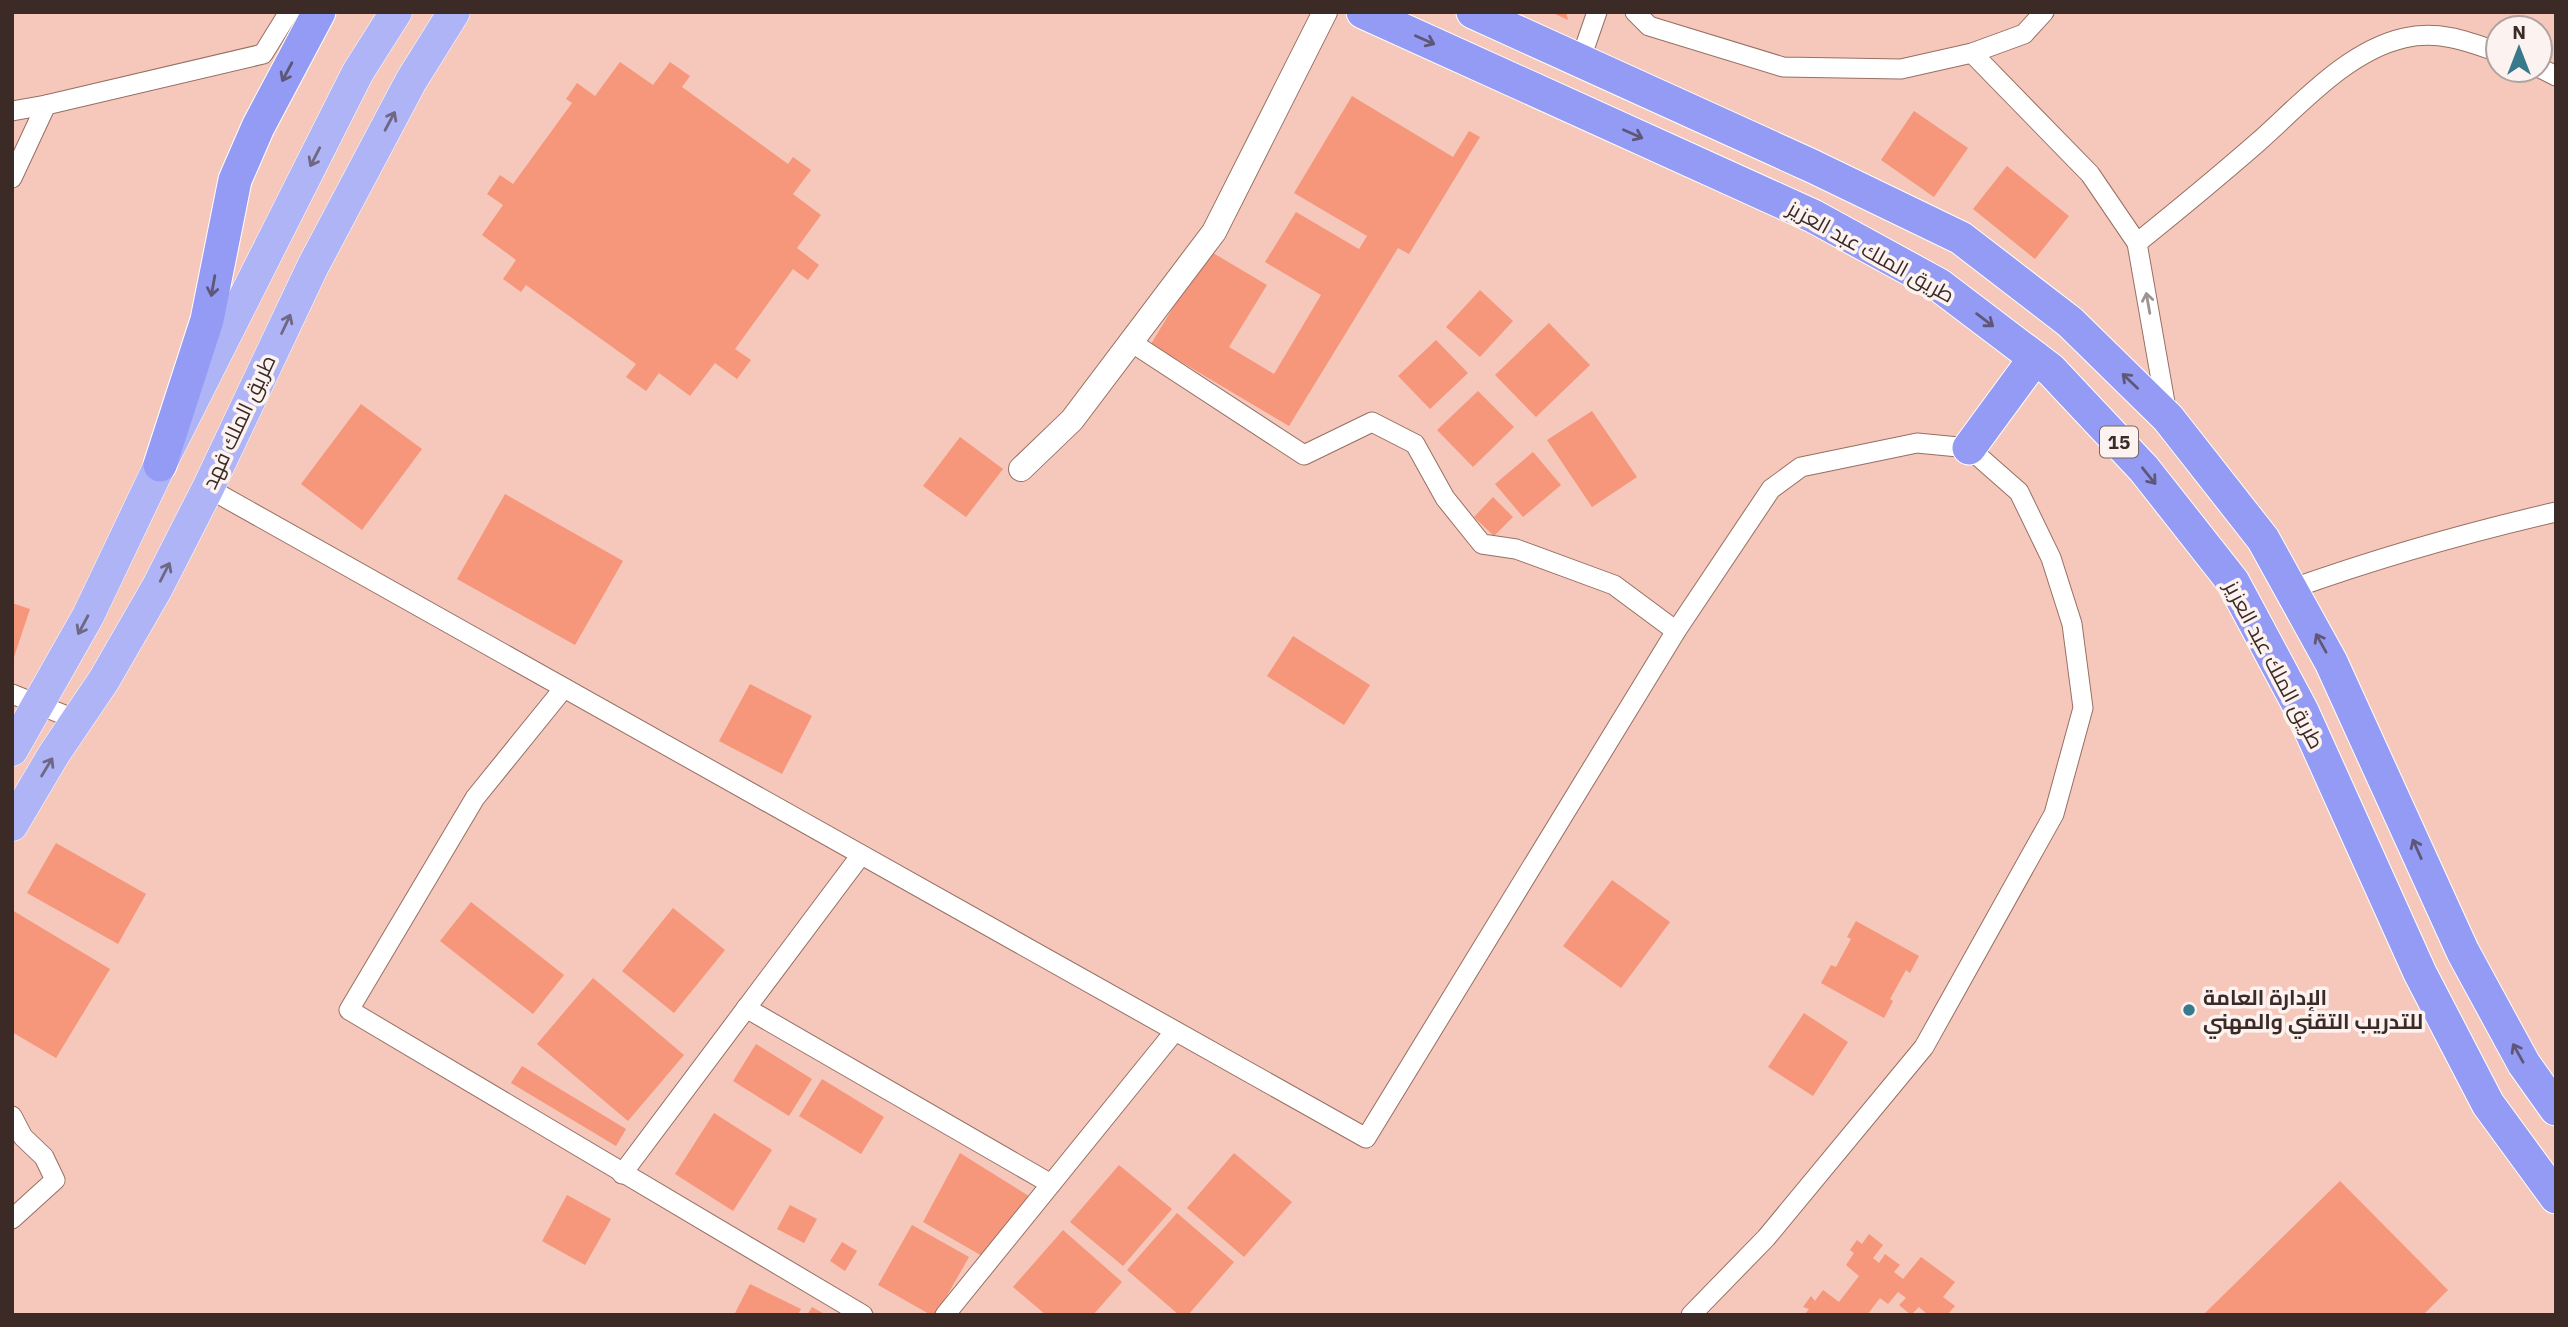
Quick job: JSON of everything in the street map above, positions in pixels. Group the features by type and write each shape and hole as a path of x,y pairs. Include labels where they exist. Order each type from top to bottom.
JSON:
{"highway":[{"path":"160,465 207,320 234,180 258,127 319,12"},
{"name":"طريق الملك عبد العزيز","path":"1363,12 1813,216 1939,285 2051,370 2144,469 2233,582 2302,711 2420,973 2482,1092 2556,1197"},
{"name":"15","path":"1473,12 1811,166 1961,239 2070,322 2168,418 2263,539 2331,662 2463,952 2524,1064 2556,1110"},
{"path":"1969,448 2035,358"}],"main road":[{"path":"12,750 26,699 88,616 160,465 358,72 396,12"},
{"name":"طريق الملك فهد","path":"12,825 104,680 157,588 208,488 313,266 411,81 454,12"}],"street":[{"path":"12,111 263,54 289,12"},
{"path":"1021,469 1072,420 1214,232 1325,12"},
{"path":"1580,61 1597,12"},
{"path":"1635,12 1649,26 1783,67 1901,69 1972,53 2024,34 2044,12"},
{"path":"2137,243 2350,62 2403,38 2438,35 2484,47"},
{"path":"1972,53 2090,174 2137,243 2168,418"},
{"path":"12,178 46,105"},
{"path":"1131,342 1304,455 1372,422 1415,444 1445,498 1482,544 1516,549 1614,585 1675,631"},
{"path":"208,488 1366,1138 1675,631 1771,489 1801,467 1917,443 1969,448 2019,492 2051,558 2072,624 2084,708 2054,814 1924,1047 1766,1238 1691,1315"},
{"path":"2291,589 2372,560 2556,512"},
{"path":"564,688 474,798 349,1010 863,1315"},
{"path":"26,699 77,720"},
{"path":"622,1174 861,855"},
{"path":"747,1008 1051,1184"},
{"path":"945,1315 1175,1031"},
{"path":"12,1116 23,1137 44,1157 55,1180 12,1219"}],"building":[{"path":"1551,12 1566,12 1568,20"},
{"path":"620,62 653,85 670,62 690,76 682,87 788,164 793,157 811,170 793,194 821,215 797,248 819,265 808,280 793,269 735,349 751,360 737,379 715,363 690,396 659,373 646,391 626,377 636,364 526,285 521,292 503,279 516,260 482,235 503,205 487,194 500,175 513,184 572,103 566,99 577,83 595,96"},
{"path":"1352,96 1453,157 1469,131 1480,137 1409,254 1398,248 1289,426 1151,344 1208,250 1267,285 1229,347 1274,374 1321,295 1265,262 1296,212 1359,249 1367,236 1294,193"},
{"path":"1914,111 1968,148 1934,197 1881,160"},
{"path":"2007,166 2069,216 2035,259 1973,209"},
{"path":"1480,290 1513,321 1480,357 1446,327"},
{"path":"1549,323 1590,365 1536,417 1495,375"},
{"path":"1436,340 1468,373 1430,409 1398,376"},
{"path":"1478,391 1514,427 1473,467 1437,430"},
{"path":"361,404 422,449 362,530 301,484"},
{"path":"1592,411 1637,477 1592,507 1547,440"},
{"path":"960,437 1003,469 966,517 923,486"},
{"path":"1533,452 1561,485 1523,517 1495,484"},
{"path":"505,494 623,561 575,645 457,579"},
{"path":"1493,497 1513,517 1494,536 1474,517"},
{"path":"12,603 30,609 13,660 12,660"},
{"path":"1293,636 1370,685 1344,725 1267,676"},
{"path":"750,684 812,716 782,774 719,741"},
{"path":"56,843 146,894 118,944 27,893"},
{"path":"1612,880 1670,922 1621,988 1563,946"},
{"path":"471,902 564,975 533,1014 440,941"},
{"path":"673,908 725,950 674,1013 622,971"},
{"path":"12,910 110,969 56,1058 12,1032"},
{"path":"1856,921 1919,956 1910,973 1906,970 1890,999 1893,1001 1884,1018 1821,983 1831,965 1836,967 1851,939 1847,937"},
{"path":"593,978 684,1055 628,1121 537,1044"},
{"path":"1804,1013 1848,1042 1813,1096 1768,1067"},
{"path":"756,1044 812,1079 789,1116 733,1081"},
{"path":"522,1066 626,1129 616,1146 511,1083"},
{"path":"822,1079 884,1117 861,1154 799,1116"},
{"path":"714,1113 772,1150 733,1211 675,1174"},
{"path":"960,1153 1032,1198 984,1257 923,1222"},
{"path":"1234,1153 1292,1202 1244,1257 1187,1208"},
{"path":"1119,1165 1172,1209 1123,1266 1070,1222"},
{"path":"2340,1181 2448,1290 2423,1315 2203,1315"},
{"path":"567,1195 611,1219 585,1265 542,1241"},
{"path":"790,1205 817,1219 804,1243 777,1229"},
{"path":"1177,1213 1234,1262 1188,1315 1179,1315 1127,1270"},
{"path":"912,1225 969,1257 936,1315 931,1315 878,1285"},
{"path":"1063,1230 1122,1282 1093,1315 1046,1315 1013,1287"},
{"path":"1869,1234 1883,1245 1873,1258 1879,1263 1885,1254 1900,1265 1894,1272 1903,1279 1921,1257 1955,1282 1943,1297 1955,1306 1947,1315 1928,1315 1919,1307 1911,1315 1899,1305 1906,1298 1898,1292 1888,1304 1880,1298 1867,1315 1804,1315 1809,1309 1803,1307 1811,1296 1815,1301 1823,1290 1839,1302 1859,1276 1846,1265 1854,1253 1850,1250 1857,1240 1862,1244"},
{"path":"842,1242 857,1251 845,1271 830,1261"},
{"path":"750,1284 801,1309 798,1315 734,1315"},
{"path":"812,1307 826,1315 807,1315"}],"place":[{"name":"الإدارة العامة للتدريب التقني والمهني","path":"2189,1010"}]}
